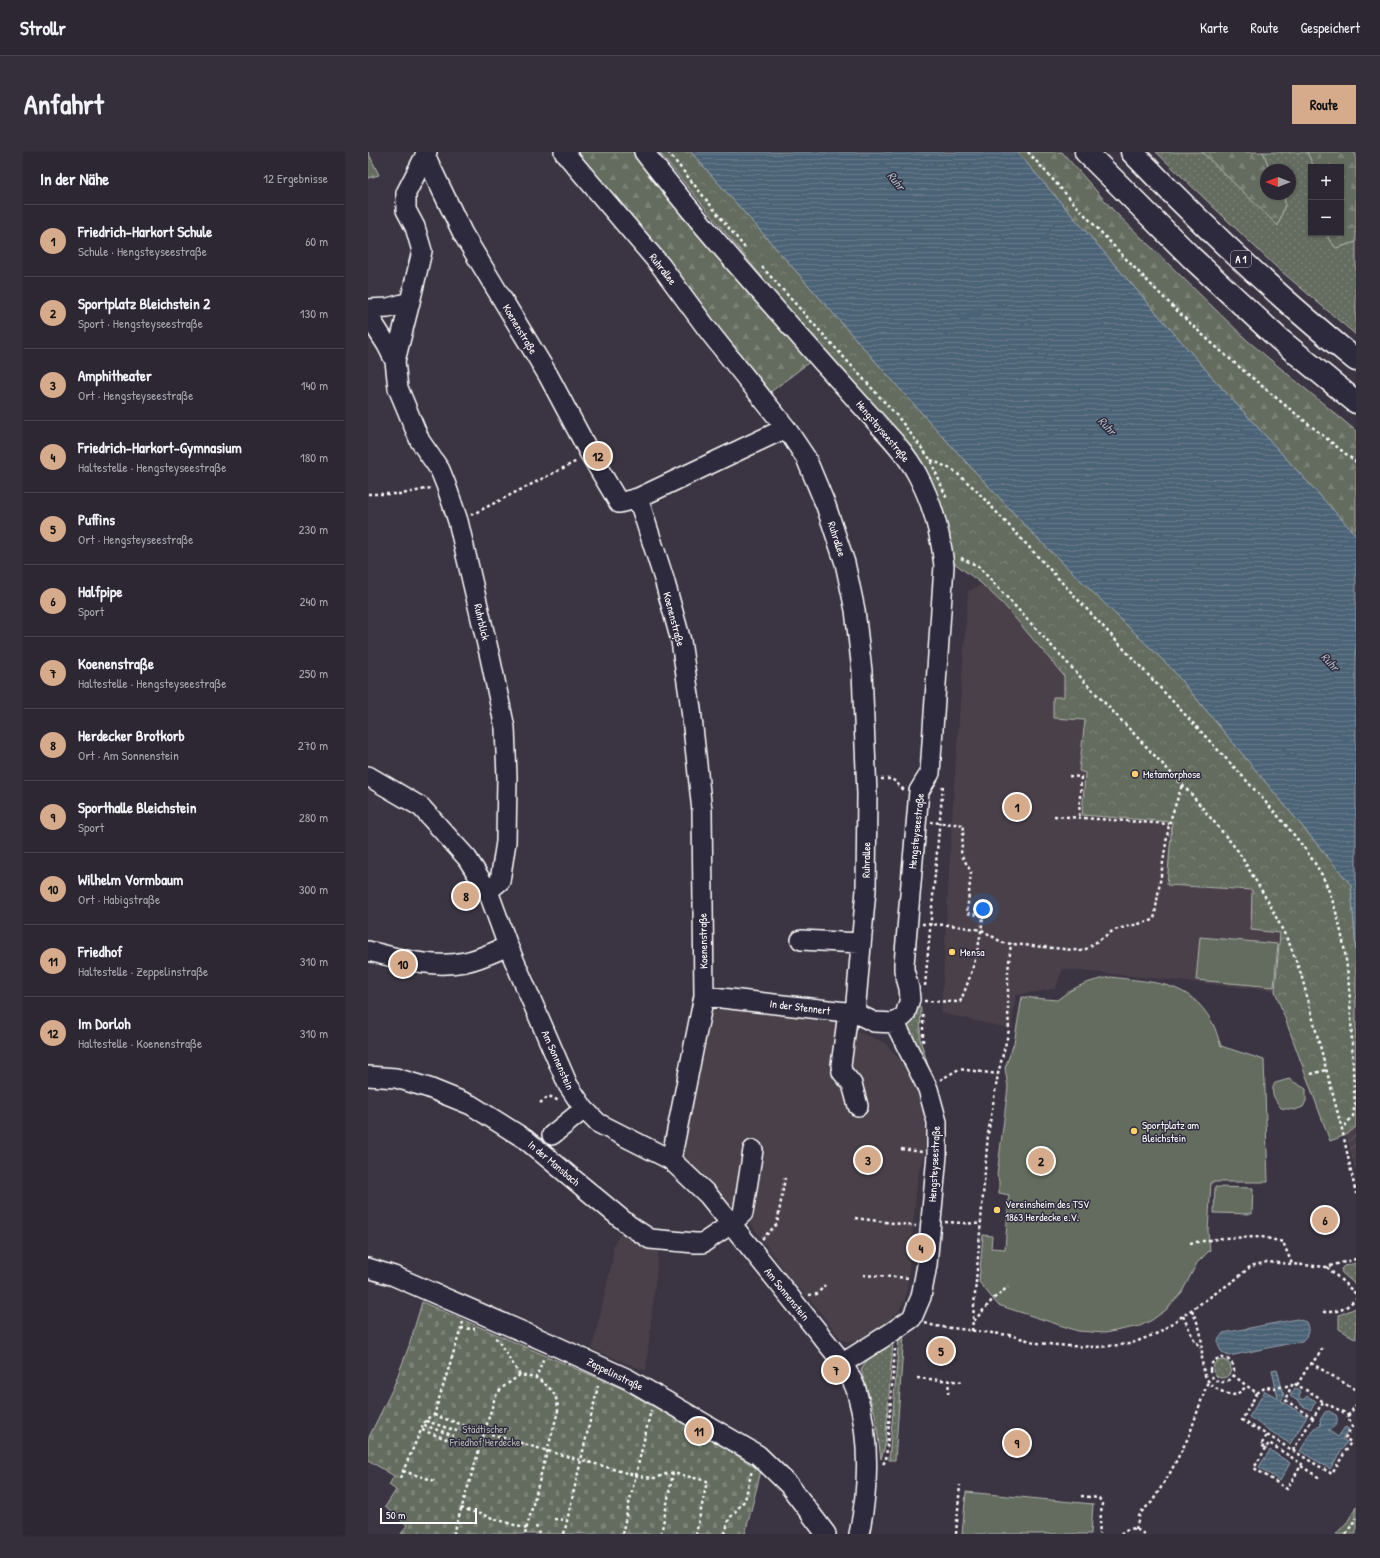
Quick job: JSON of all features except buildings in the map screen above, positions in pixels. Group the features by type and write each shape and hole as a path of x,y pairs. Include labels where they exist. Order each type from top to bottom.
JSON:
{"highway":[{"path":"1086,152 1192,258 1244,307 1279,339 1356,402"},
{"name":"A 1","path":"1132,152 1220,240 1306,319 1356,360"}],"street":[{"name":"Ruhrallee","path":"564,152 661,266 711,334 786,428 806,458 826,506 845,563 855,610 862,671 866,780 866,890 852,1013 841,1065 842,1072 852,1084 858,1106"},
{"name":"Hengsteyseestraße","path":"644,152 679,196 826,366 898,446 917,473 929,500 942,551 944,566 930,773 919,791 904,970 909,988 917,1000"},
{"name":"Ruhrblick","path":"395,361 422,251 415,228 406,210 406,193 426,153"},
{"name":"Koenenstraße","path":"426,153 463,234 548,375 590,454 619,504 638,498 664,579 681,641 692,709 702,811 704,996 671,1160"},
{"path":"368,309 388,308 410,302"},
{"name":"Ruhrblick","path":"368,315 387,344 395,361 398,388 407,412 420,441 440,470 446,485 458,521 484,629 504,728 507,778 506,842 500,880 488,892"},
{"path":"638,498 786,428"},
{"name":"Am Sonnenstein","path":"368,776 421,807 467,858 488,892 508,946 568,1085 584,1109 598,1123 671,1160 708,1195 843,1363"},
{"path":"801,940 860,943"},
{"path":"368,951 420,962 451,964 473,960 508,946"},
{"name":"In der Stennert","path":"704,996 852,1013 874,1022 895,1024"},
{"path":"895,1024 905,1015 917,1000"},
{"name":"Hengsteyseestraße","path":"895,1024 928,1089 937,1122 937,1154 925,1279 921,1297 912,1318"},
{"name":"In der Mansbach","path":"368,1076 396,1078 429,1088 471,1105 525,1139 630,1226 650,1239 703,1243 731,1224 743,1213 753,1150"},
{"path":"552,1135 584,1109"},
{"name":"Zeppelinstraße","path":"368,1268 394,1276 628,1379 758,1456 789,1485 826,1534"},
{"path":"859,1534 864,1508 867,1466 865,1434 857,1392 843,1363 912,1318"}],"path":[{"path":"668,152 748,252"},
{"path":"1028,152 1100,232 1193,326 1275,396 1356,462"},
{"path":"758,263 892,412 930,459 953,470 979,494 1246,780 1282,821 1322,874 1338,910 1349,960 1353,993 1355,1104 1353,1116 1342,1130"},
{"path":"458,521 590,454"},
{"path":"368,494 402,494 446,485"},
{"path":"960,563 961,558 978,566 1182,785 1238,851 1272,910 1290,946 1301,974 1342,1130 1356,1194"},
{"path":"923,1044 917,1000 930,924 944,776"},
{"path":"1069,776 1081,778 1079,818"},
{"path":"866,780 892,779 901,787"},
{"path":"907,923 950,925 982,930 1004,943 1083,951 1114,930 1154,920 1169,824 1182,785"},
{"path":"1054,816 1169,824"},
{"path":"917,1000 960,1002 971,977 982,930 983,916 967,913 971,872 961,854 964,825 939,823"},
{"path":"972,1331 988,1134 998,1074 1009,1030 1008,972 1011,943"},
{"path":"928,1089 935,1082 959,1069 998,1074"},
{"path":"1311,1074 1326,1070"},
{"path":"901,1149 937,1154"},
{"path":"750,1249 771,1232 777,1224 785,1178"},
{"path":"855,1218 931,1224 981,1224"},
{"path":"1190,1243 1223,1238 1262,1237 1283,1242 1292,1264"},
{"path":"912,1318 935,1326 1009,1335 1038,1343 1097,1347 1130,1344 1158,1333 1192,1310 1251,1266 1267,1262 1326,1267 1356,1259"},
{"path":"1326,1267 1356,1294"},
{"path":"863,1275 925,1279"},
{"path":"973,1322 993,1299 1008,1287"},
{"path":"1323,1312 1337,1312 1346,1308 1356,1299"},
{"path":"400,1478 426,1421 434,1415 468,1308"},
{"path":"1192,1310 1201,1335 1204,1376 1212,1386 1230,1396 1237,1394 1247,1386"},
{"path":"1183,1316 1192,1338 1201,1348"},
{"path":"461,1328 480,1331"},
{"path":"881,1467 886,1460 896,1339 892,1332"},
{"path":"492,1337 497,1339 520,1376"},
{"path":"536,1378 549,1343"},
{"path":"1297,1385 1323,1347"},
{"path":"1226,1358 1230,1360 1234,1367 1233,1375 1226,1381 1216,1381 1211,1374 1210,1366 1216,1359 1226,1358"},
{"path":"1311,1364 1356,1390"},
{"path":"1233,1375 1257,1393"},
{"path":"455,1534 483,1432 495,1397 502,1388 520,1376 536,1378 551,1389 555,1394 558,1405 558,1411 525,1534"},
{"path":"917,1378 964,1382"},
{"path":"948,1394 949,1380"},
{"path":"1136,1529 1140,1513 1152,1502 1170,1473 1189,1436 1208,1381"},
{"path":"1293,1383 1317,1396 1323,1402 1346,1414 1348,1417 1352,1427 1345,1438 1351,1442 1332,1474 1242,1420 1257,1393 1266,1387 1274,1388 1292,1385 1293,1383"},
{"path":"1292,1385 1285,1400 1313,1418"},
{"path":"564,1534 598,1386"},
{"path":"622,1534 635,1474 655,1395"},
{"path":"1293,1450 1323,1402"},
{"path":"1348,1417 1356,1405"},
{"path":"434,1415 483,1432 547,1451 635,1474 654,1478 669,1472 706,1481 696,1534"},
{"path":"426,1421 456,1431"},
{"path":"424,1425 454,1436"},
{"path":"422,1430 452,1441"},
{"path":"1266,1448 1261,1445 1267,1435"},
{"path":"1301,1466 1287,1489 1254,1468 1269,1443 1302,1464 1301,1466 1318,1477 1316,1480"},
{"path":"725,1534 729,1519 745,1500 753,1466 758,1456"},
{"path":"403,1471 435,1481"},
{"path":"661,1534 673,1473"},
{"path":"956,1534 960,1485"},
{"path":"1081,1496 1099,1498 1102,1504 1098,1534"},
{"path":"461,1508 527,1529"},
{"path":"1346,1534 1356,1518"},
{"path":"554,1519 567,1520"},
{"path":"536,1526 539,1534"},
{"path":"1121,1534 1130,1528 1136,1529 1144,1534"}],"shaded area":[{"path":"982,584 1004,605 1064,676 1064,697 1085,720 1079,771 1173,822 1167,885 1252,890 1280,933 1275,991 1063,969 1055,989 1016,995 1011,1029 941,1013 953,800 968,591"},
{"path":"715,1005 844,1022 850,1029 884,1042 900,1060 914,1085 923,1108 926,1130 926,1150 919,1171 905,1300 898,1312 886,1325 862,1341 846,1342 840,1338 812,1302 790,1279 750,1223 686,1163 683,1156 685,1141 709,1012"},
{"path":"1356,1127 1356,1172 1346,1135"},
{"path":"623,1231 659,1247 646,1371 592,1349 612,1262 613,1244"}],"green space":[{"path":"368,152 379,175 368,178"},
{"path":"574,152 635,152 812,360 768,394"},
{"path":"659,152 691,152 967,463 1036,537 1171,668 1351,885 1356,950 1356,1127 1346,1135 1330,1141 1275,991 1280,933 1251,930 1252,890 1167,885 1172,822 1082,815 1085,773 1079,771 1085,720 1053,718 1053,697 1064,697 1064,676 1004,605 982,584 949,559 936,492 908,443 791,312"},
{"path":"1017,152 1062,152 1114,211 1248,341 1356,431 1356,535 1219,385"},
{"path":"1156,152 1202,152 1278,225 1285,204 1285,200 1296,200 1296,164 1268,164 1263,152 1307,152 1313,164 1308,164 1308,236 1328,236 1328,238 1336,248 1356,242 1356,335 1274,265"},
{"path":"1202,152 1263,152 1268,164 1260,164 1260,200 1285,200 1285,204 1278,226"},
{"path":"1307,152 1352,152 1356,154 1356,242 1336,248 1328,238 1328,236 1344,236 1344,164 1313,164"},
{"path":"1200,937 1278,944 1274,987 1196,980"},
{"name":"Sportplatz am Bleichstein","path":"1111,977 1155,983 1169,986 1181,991 1203,1008 1213,1025 1221,1046 1264,1060 1268,1182 1211,1182 1208,1231 1210,1250 1197,1263 1182,1292 1166,1310 1152,1320 1140,1326 1105,1333 1078,1331 998,1305 979,1282 983,1235 992,1236 991,1248 1005,1249 1009,1195 999,1193 999,1181 997,1175 1008,1087 1005,1068 1014,1043 1022,997 1057,1000 1082,985 1095,980"},
{"path":"919,1005 921,1009 920,1039 932,1079 907,1028 915,1006"},
{"path":"1289,1079 1306,1089 1306,1101 1303,1107 1295,1110 1281,1108 1273,1093 1275,1083"},
{"path":"1215,1187 1253,1188 1252,1214 1214,1213"},
{"path":"1337,1213 1339,1222 1313,1227 1312,1217"},
{"path":"1356,1263 1356,1285 1342,1273 1341,1269 1344,1266"},
{"name":"Städtischer Friedhof Herdecke","path":"422,1302 623,1389 722,1446 761,1471 745,1534 401,1534 407,1525 385,1507 396,1490 389,1485 394,1476 368,1460 368,1439 393,1388 409,1346"},
{"path":"1356,1308 1356,1339 1339,1329 1339,1315"},
{"path":"904,1334 895,1460 889,1460 899,1337"},
{"path":"893,1342 885,1446 881,1459 875,1414 861,1370 863,1365 870,1357"},
{"path":"1222,1360 1228,1363 1231,1369 1228,1375 1222,1378 1216,1375 1213,1369 1216,1363"},
{"path":"966,1492 1093,1504 1091,1534 962,1534"},
{"path":"1356,1506 1356,1534 1336,1534 1348,1521"}],"water":[{"name":"Ruhr","path":"691,152 1017,152 1219,385 1356,535 1356,950 1351,885 1171,668 1036,537 967,463"},
{"path":"1297,1319 1306,1322 1308,1328 1307,1335 1302,1341 1229,1356 1224,1354 1219,1348 1218,1340 1223,1333"},
{"path":"1277,1369 1284,1396 1281,1401 1307,1417 1290,1444 1249,1417 1265,1391 1278,1398 1272,1370"},
{"path":"1295,1388 1301,1392 1299,1397 1303,1400 1307,1396 1316,1401 1311,1410 1301,1405 1301,1403 1290,1396"},
{"path":"1329,1411 1336,1415 1337,1423 1328,1430 1338,1437 1345,1427 1349,1429 1342,1439 1347,1442 1330,1469 1300,1451 1314,1428 1321,1426 1320,1420 1325,1412"},
{"path":"1270,1450 1290,1463 1280,1481 1259,1467"}],"place":[{"name":"Im Dorloh","path":"598,456"},
{"name":"Metamorphose","path":"1135,774"},
{"name":"Friedrich-Harkort Schule","path":"1017,807"},
{"name":"Herdecker Brotkorb","path":"466,896"},
{"name":"Mensa","path":"952,952"},
{"name":"Wilhelm Vormbaum","path":"403,964"},
{"name":"Sportplatz am Bleichstein","path":"1134,1131"},
{"name":"Amphitheater","path":"868,1160"},
{"name":"Sportplatz Bleichstein 2","path":"1041,1161"},
{"name":"Vereinsheim des TSV 1863 Herdecke e.V.","path":"997,1210"},
{"name":"Halfpipe","path":"1325,1220"},
{"name":"Friedrich-Harkort-Gymnasium","path":"921,1248"},
{"name":"Puffins","path":"941,1351"},
{"name":"Koenenstraße","path":"836,1370"},
{"name":"Friedhof","path":"699,1431"},
{"name":"Sporthalle Bleichstein","path":"1017,1443"}]}
